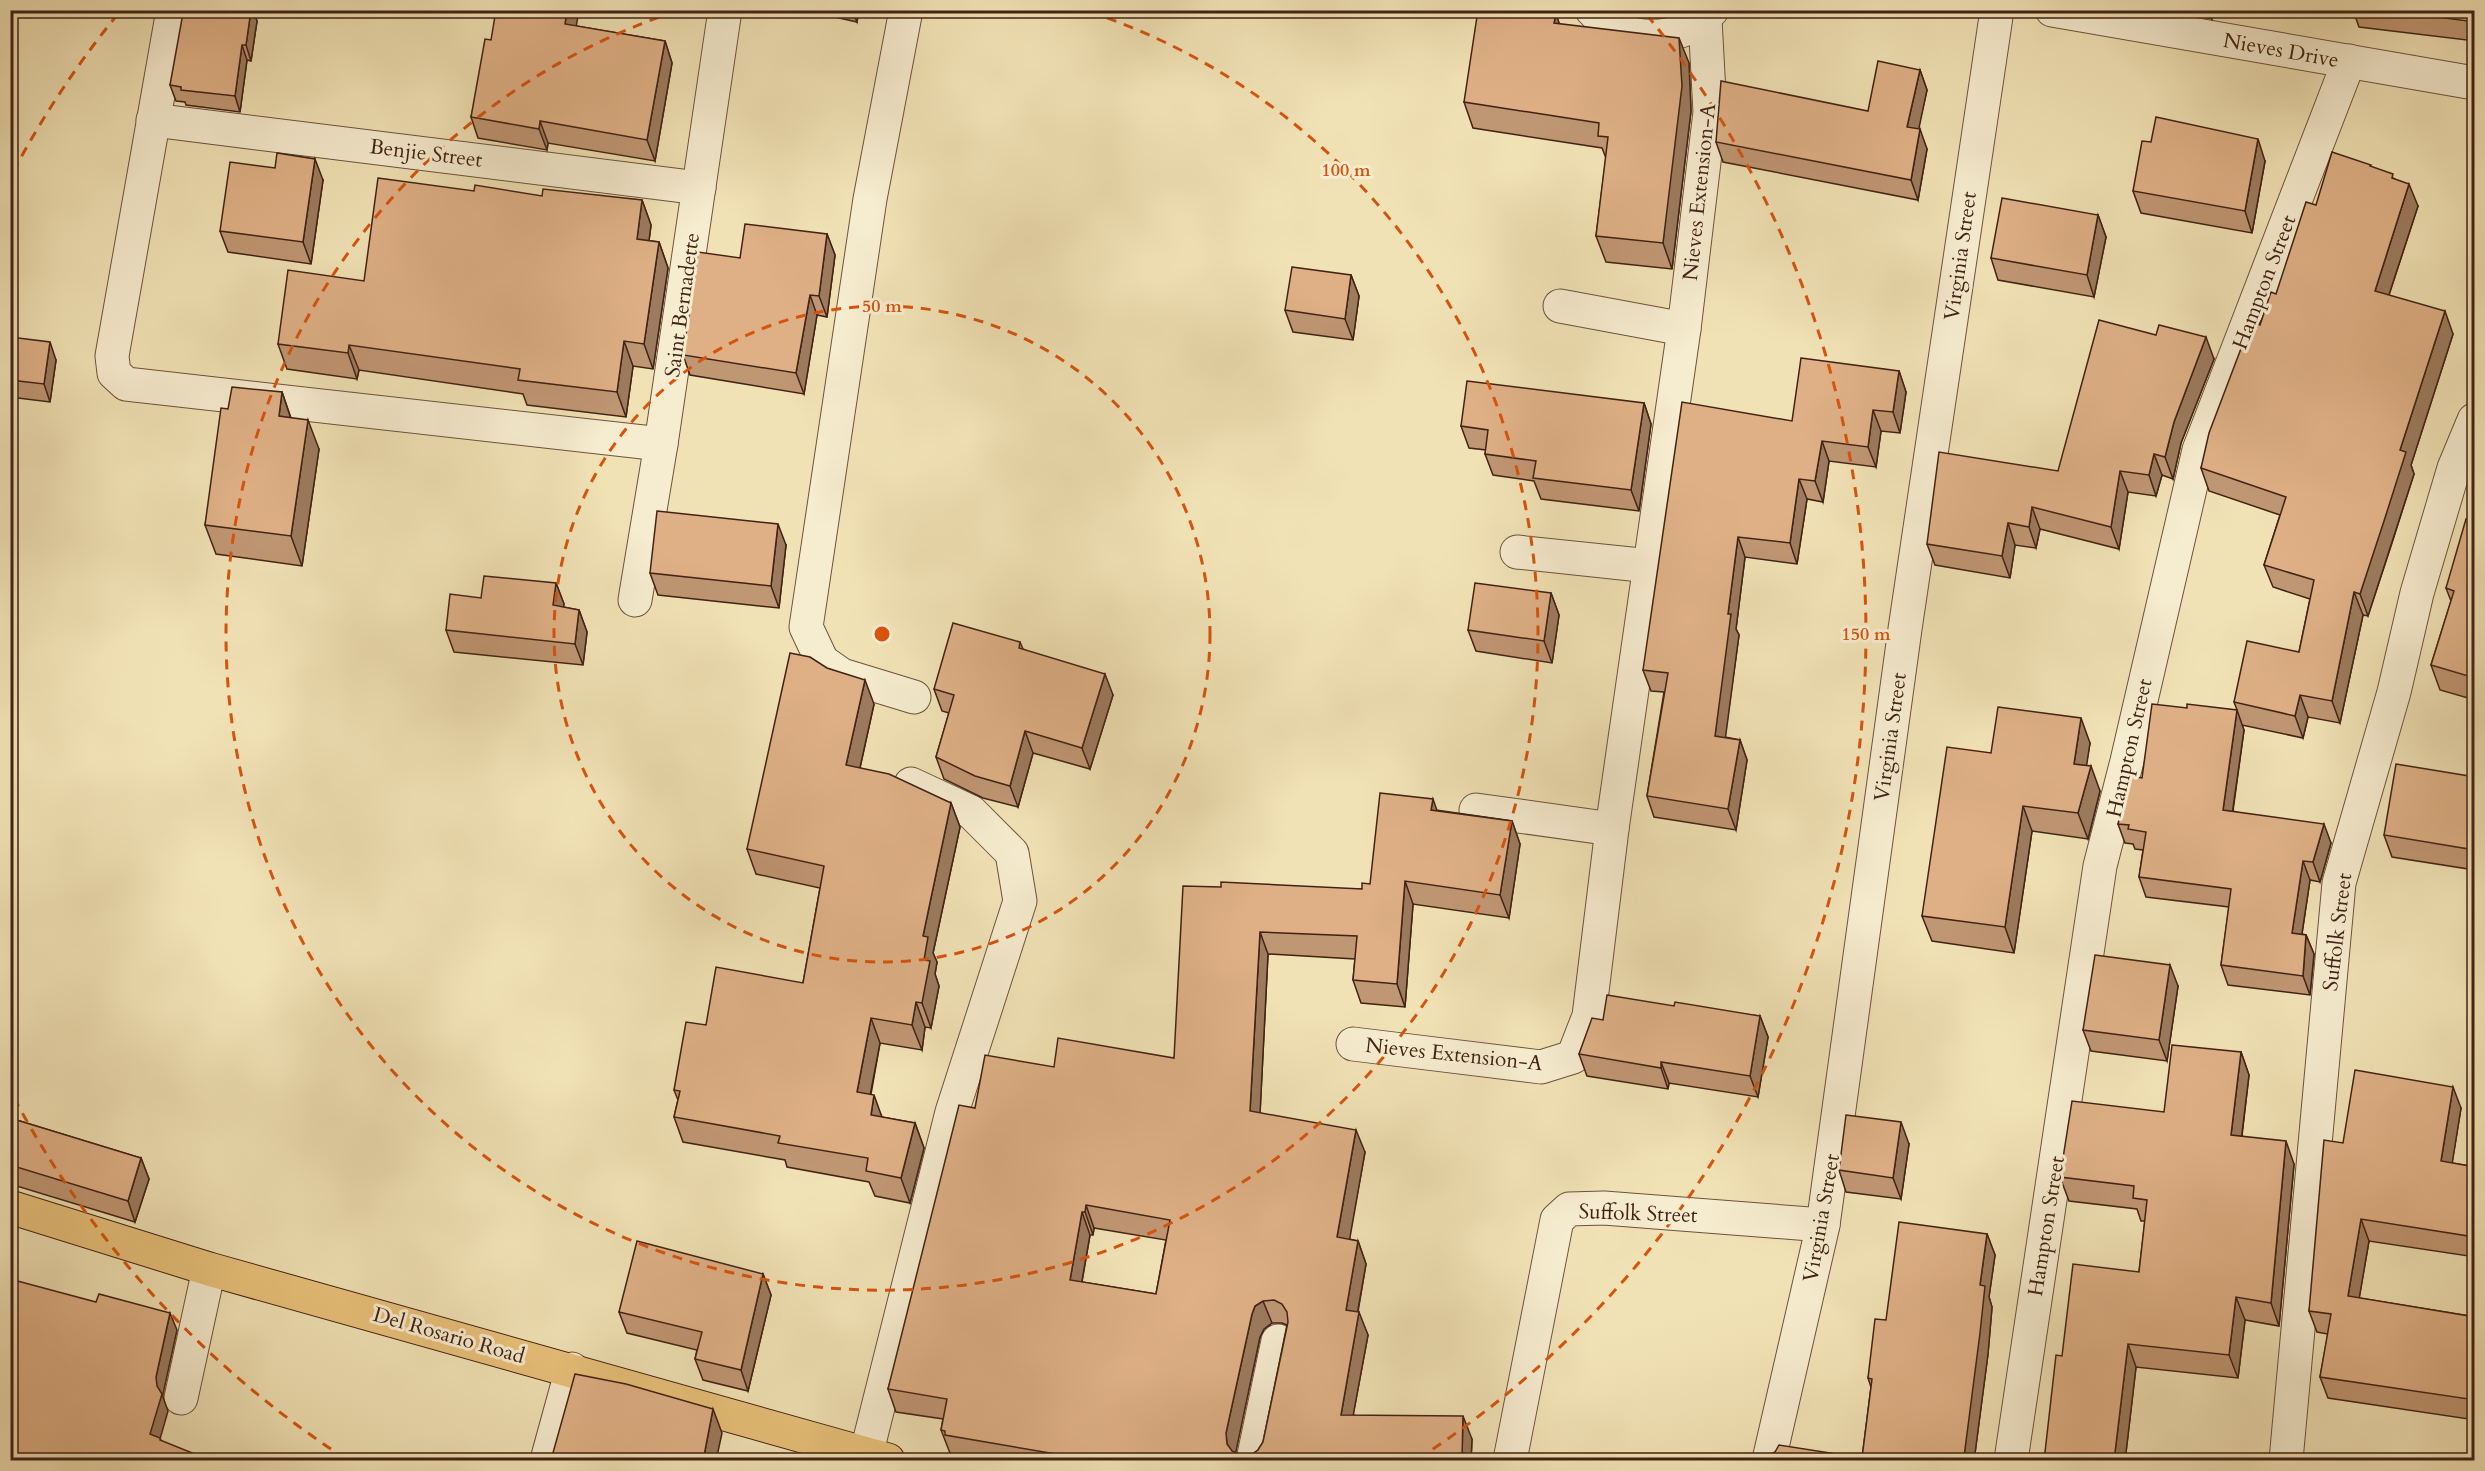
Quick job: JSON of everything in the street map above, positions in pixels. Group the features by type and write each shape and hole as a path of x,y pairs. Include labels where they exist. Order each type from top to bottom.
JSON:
{"main road":[{"name":"Del Rosario Road","path":"10,1207 209,1269 877,1458"}],"street":[{"path":"173,10 112,356 114,373 126,384 661,444"},
{"name":"Saint Bernadette","path":"635,600 661,444 725,10"},
{"path":"906,10 870,199 806,627 822,661 842,675 914,697"},
{"path":"1592,10 1601,21 1625,33 1653,37 1680,32 1709,15"},
{"name":"Virginia Street","path":"1769,1461 1823,1225 1905,628 1997,10"},
{"name":"Nieves Drive","path":"2052,10 2475,83"},
{"name":"Nieves Extension-A","path":"1353,1044 1541,1067 1573,1057 1589,1016 1612,829 1684,329 1710,112 1709,15"},
{"name":"Hampton Street","path":"2011,1461 2100,866 2127,761 2199,450 2349,62"},
{"name":"Benjie Street","path":"153,120 699,188"},
{"path":"1560,306 1684,329"},
{"name":"Suffolk Street","path":"2286,1461 2339,883 2394,692 2417,593 2454,468 2475,420"},
{"path":"1517,552 1650,566"},
{"path":"877,1458 952,1112 1020,901 1012,854 971,812 902,780"},
{"path":"1476,810 1612,829"},
{"name":"Suffolk Street","path":"1510,1461 1557,1220 1569,1209 1604,1208 1823,1225"},
{"path":"181,1398 209,1269"},
{"path":"1253,1461 1278,1341"},
{"path":"547,1461 572,1370"}],"building":[{"path":"198,10 251,10 246,45 242,45 235,96 181,90 181,87 170,85 183,13 198,15"},
{"path":"496,10 567,10 565,24 665,41 647,140 540,121 539,129 471,117 485,39 491,40"},
{"path":"1478,10 1533,10 1556,14 1554,23 1679,38 1682,86 1663,243 1596,236 1608,137 1598,136 1599,123 1464,102"},
{"path":"2384,10 2475,10 2475,22"},
{"path":"1878,61 1920,70 1907,127 1920,129 1911,180 1716,142 1721,81 1868,111"},
{"path":"2156,117 2258,139 2245,211 2133,191 2142,141 2151,142"},
{"path":"2332,152 2393,174 2392,178 2409,184 2375,291 2445,311 2400,450 2406,452 2384,521 2360,594 2354,592 2332,701 2300,695 2295,716 2234,702 2247,641 2299,652 2314,580 2264,565 2286,497 2201,468 2209,433 2242,346 2246,347 2255,323 2260,325 2271,292 2276,294 2306,202 2316,205"},
{"path":"277,153 315,159 303,242 220,231 230,162 275,168"},
{"path":"378,178 474,191 475,185 542,196 543,189 642,200 637,239 659,242 644,344 624,341 617,392 518,380 520,369 349,345 348,353 278,344 288,270 364,281"},
{"path":"2002,198 2098,215 2087,275 1991,258"},
{"path":"745,224 827,234 819,296 810,295 796,373 683,355 698,252 740,258"},
{"path":"1292,267 1351,275 1345,319 1285,310"},
{"path":"2099,320 2156,335 2159,325 2206,337 2174,422 2165,457 2154,454 2149,475 2120,471 2111,527 2032,507 2029,527 2008,523 2002,556 1927,544 1939,452 2058,471"},
{"path":"10,337 50,342 44,384 10,380"},
{"path":"1801,358 1899,371 1893,412 1873,410 1868,447 1822,441 1815,481 1799,479 1790,543 1738,537 1728,614 1731,614 1715,736 1740,740 1728,809 1647,796 1668,673 1643,670 1682,402 1792,421"},
{"path":"1467,381 1644,403 1631,490 1533,478 1536,461 1485,454 1488,430 1461,426"},
{"path":"232,387 282,392 279,416 308,420 291,536 205,525 221,408 228,409"},
{"path":"657,511 778,524 771,586 650,573"},
{"path":"2466,519 2475,522 2475,678 2431,665 2454,591 2446,588"},
{"path":"484,576 556,583 553,605 579,610 575,644 446,630 450,594 481,598"},
{"path":"1475,583 1551,593 1544,641 1468,630"},
{"path":"953,623 1020,642 1019,648 1105,674 1082,748 1025,731 1010,786 975,776 936,757 954,695 934,689"},
{"path":"790,653 810,657 827,668 865,680 846,765 889,774 951,803 923,936 928,937 924,960 930,961 922,1003 916,1002 912,1025 871,1018 857,1092 874,1095 871,1115 915,1123 901,1178 866,1171 868,1158 778,1143 780,1136 674,1117 680,1091 674,1090 686,1022 706,1025 716,967 803,983 824,866 747,849"},
{"path":"2152,704 2187,708 2187,704 2237,710 2223,810 2324,824 2313,862 2303,861 2292,933 2306,935 2303,976 2221,965 2231,889 2139,877 2146,832 2128,829 2129,825 2118,824 2130,776 2142,778"},
{"path":"1998,707 2081,718 2074,764 2091,766 2078,813 2023,806 2005,927 1922,916 1947,747 1991,753"},
{"path":"2396,764 2475,777 2475,850 2384,835"},
{"path":"1380,793 1433,799 1431,810 1512,821 1500,895 1405,881 1397,984 1353,980 1357,936 1260,932 1250,1111 1356,1130 1337,1237 1358,1241 1346,1310 1359,1312 1341,1415 1463,1416 1462,1457 1440,1457 1440,1461 1128,1461 1119,1459 1118,1461 1097,1461 945,1435 945,1431 941,1430 947,1399 888,1389 959,1105 975,1108 985,1055 1054,1067 1058,1038 1174,1058 1183,886 1221,887 1221,882 1362,889 1362,883 1370,884","holes":["1086,1205 1170,1220 1156,1294 1070,1280 1082,1212 1085,1212","1274,1300 1282,1304 1287,1312 1288,1322 1263,1442 1251,1455 1240,1455 1232,1451 1227,1444 1226,1433 1252,1314 1255,1306 1263,1301"]},
{"path":"2095,955 2170,965 2159,1040 2083,1030"},
{"path":"2475,971 2475,998 2470,998"},
{"path":"1607,995 1674,1006 1675,1002 1760,1016 1750,1076 1661,1062 1661,1068 1579,1054 1592,1018 1603,1020"},
{"path":"2172,1045 2241,1052 2231,1135 2286,1141 2271,1303 2236,1297 2229,1355 2128,1344 2114,1461 2044,1461 2056,1355 2062,1356 2073,1264 2139,1272 2147,1200 2133,1198 2134,1186 2060,1177 2072,1101 2164,1112"},
{"path":"2355,1070 2453,1087 2441,1161 2475,1167 2475,1237 2361,1219 2348,1296 2475,1317 2475,1400 2320,1377 2331,1314 2309,1311 2324,1140 2343,1143"},
{"path":"1846,1115 1901,1122 1893,1178 1839,1170"},
{"path":"10,1118 141,1158 128,1201 10,1165"},
{"path":"1899,1222 1987,1234 1980,1285 1985,1286 1964,1457 1973,1458 1973,1461 1763,1461 1764,1457 1775,1452 1779,1445 1862,1458 1872,1379 1868,1378 1875,1319 1886,1320"},
{"path":"637,1241 763,1274 741,1370 695,1359 702,1332 619,1312"},
{"path":"10,1279 96,1302 99,1294 170,1313 156,1377 157,1386 162,1394 150,1434 212,1461 10,1461"},
{"path":"575,1374 626,1384 713,1409 703,1461 546,1461 546,1459 551,1460"}]}
